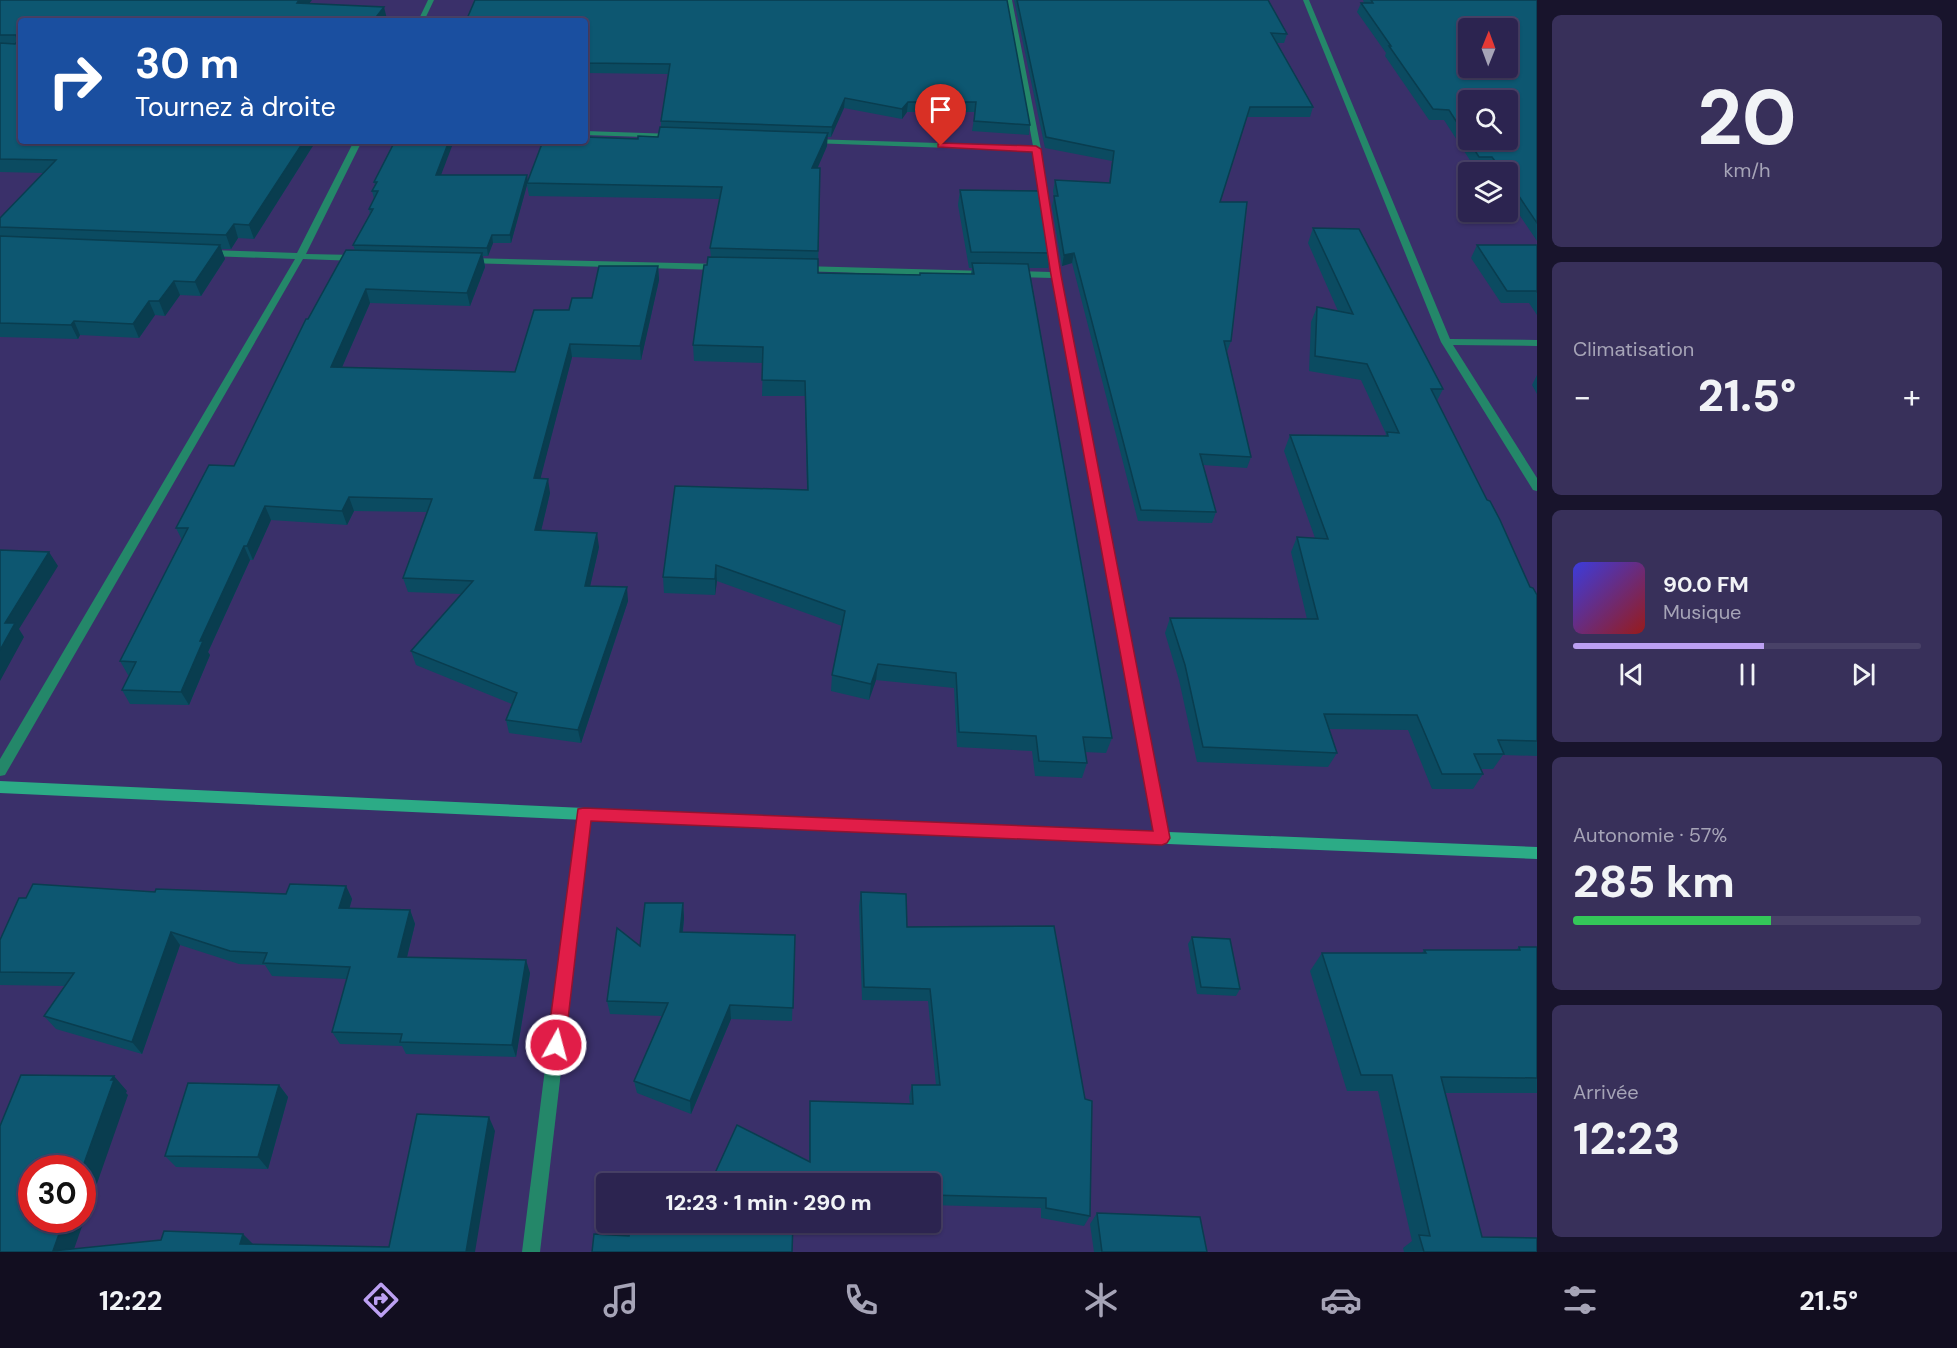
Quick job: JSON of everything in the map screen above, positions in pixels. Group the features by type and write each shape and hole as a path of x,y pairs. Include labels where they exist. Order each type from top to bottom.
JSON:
{"street":[{"path":"422,18 431,0"},
{"path":"1009,0 1056,275 1162,838"},
{"path":"1306,0 1446,342 1537,487"},
{"path":"588,133 680,136"},
{"path":"799,140 1036,149"},
{"path":"0,771 300,257 356,144"},
{"path":"196,253 371,259"},
{"path":"453,261 725,267"},
{"path":"796,269 997,274"},
{"path":"1009,274 1056,275"},
{"path":"1446,342 1537,343"},
{"path":"0,787 584,814 1537,853"},
{"path":"531,1252 584,814"}],"building":[{"path":"0,0 299,0 297,3 384,7 375,18 18,18 18,41 16,35 0,35"},
{"path":"475,0 1007,0 1030,125 974,121 976,102 908,102 902,109 845,98 832,127 661,121 670,64 588,63 588,18 467,18"},
{"path":"1017,0 1268,0 1287,34 1271,33 1313,107 1250,107 1220,202 1247,202 1231,341 1224,341 1251,457 1200,454 1216,512 1141,510 1074,253 1064,255 1054,196 1058,196 1055,180 1110,183 1114,151 1046,137"},
{"path":"1371,0 1537,0 1537,223 1518,195 1518,162 1496,162 1492,157 1479,157 1474,150 1518,150 1518,90 1458,90 1458,124 1449,110 1433,109 1389,46 1391,46 1361,3 1373,3"},
{"path":"18,41 18,144 302,144 249,225 234,224 226,235 0,227 0,218 56,160 0,159 0,43 15,44"},
{"path":"660,127 828,133 812,168 820,168 818,251 710,248 722,187 527,183 542,144 588,144 588,137 638,139 638,136 658,137"},
{"path":"393,144 448,144 436,175 527,175 510,235 492,235 487,248 353,245 373,209 369,209 378,191 372,191 377,182 374,182"},
{"path":"960,190 1042,191 1051,253 971,252"},
{"path":"1313,228 1359,229 1443,389 1431,389 1487,500 1490,501 1500,520 1530,587 1537,595 1537,741 1498,740 1504,754 1474,754 1483,774 1442,774 1417,715 1324,714 1337,753 1203,747 1185,665 1170,618 1318,619 1297,537 1328,539 1290,435 1388,436 1387,432 1399,433 1367,364 1315,356 1317,307 1353,314"},
{"path":"0,236 220,245 195,282 174,281 159,301 149,301 133,324 74,321 71,325 0,323"},
{"path":"1477,245 1537,245 1537,292 1507,291"},
{"path":"346,250 482,253 467,293 366,289 331,367 515,372 534,310 569,310 572,298 592,298 599,266 658,266 640,346 570,344 534,478 548,479 535,530 597,533 585,586 627,587 578,730 506,720 517,693 411,651 473,581 403,578 432,499 349,497 342,511 265,506 200,641 203,641 181,692 122,690 136,662 120,661 188,528 176,528 209,465 234,466 306,319"},
{"path":"708,257 818,259 818,273 974,274 972,263 1028,264 1112,738 1083,737 1087,763 1039,761 1036,736 959,732 956,673 878,664 871,684 832,675 845,611 716,565 715,579 663,577 675,486 808,490 805,381 762,380 763,347 693,345 704,265 707,265"},
{"path":"0,550 49,552 5,623 15,623 0,650"},
{"path":"33,884 155,892 156,889 286,894 290,884 346,886 339,908 410,910 398,957 526,960 512,1045 400,1042 402,1034 332,1032 350,967 263,963 267,953 230,951 171,932 132,1042 44,1016 74,973 0,972 0,940 19,898 26,898"},
{"path":"861,892 906,894 907,927 1054,926 1085,1099 1092,1101 1090,1216 1046,1208 1046,1198 941,1195 941,1173 715,1173 737,1125 810,1162 810,1101 913,1104 912,1085 940,1085 930,989 864,987"},
{"path":"645,903 683,903 680,932 795,935 793,1008 730,1005 690,1101 634,1081 668,1003 607,1001 617,928 640,946"},
{"path":"1192,937 1230,939 1240,989 1201,987"},
{"path":"1519,947 1537,947 1537,1078 1441,1077 1482,1237 1537,1238 1537,1252 1424,1252 1419,1235 1430,1236 1392,1075 1361,1075 1322,953 1426,953 1424,950 1520,950"},
{"path":"21,1075 114,1076 87,1155 18,1155 18,1233 59,1233 53,1251 161,1240 164,1231 243,1234 240,1244 389,1247 417,1114 489,1117 466,1252 0,1252 0,1126"},
{"path":"188,1083 279,1085 258,1157 165,1156"},
{"path":"1097,1213 1200,1217 1207,1252 1102,1252"},
{"path":"629,1233 793,1233 792,1252 592,1252 594,1234 629,1236"}],"route":[{"path":"556,1045 584,814 1162,838 1056,275 1036,149 941,146"}]}
